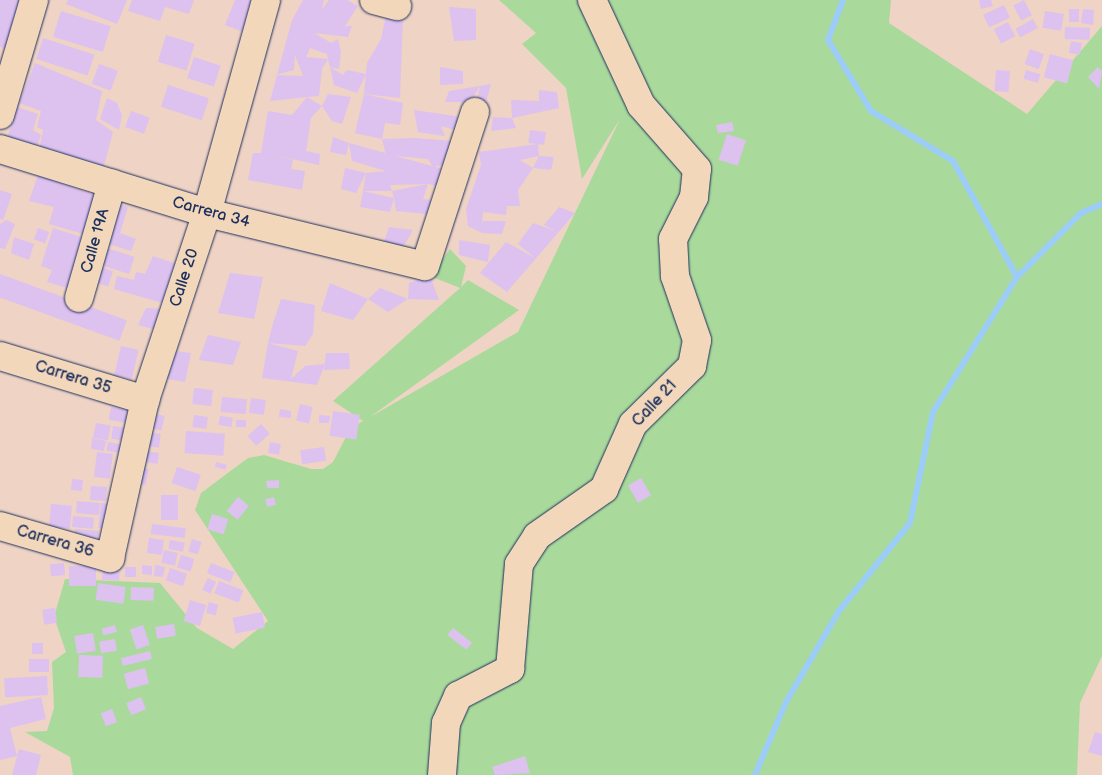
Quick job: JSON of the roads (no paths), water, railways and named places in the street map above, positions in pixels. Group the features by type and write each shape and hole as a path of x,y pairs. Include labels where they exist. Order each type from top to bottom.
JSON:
{"street":[{"path":"0,116 34,0"},
{"name":"Calle 20","path":"110,558 145,400 207,213 266,0"},
{"name":"Calle 21","path":"442,775 446,723 458,696 510,669 519,564 537,536 604,489 633,424 692,366 697,340 676,276 673,239 694,197 697,169 641,105 592,0"},
{"name":"Carrera 34","path":"0,149 207,213 425,266 475,112"},
{"name":"Calle 19A","path":"79,298 112,184"},
{"name":"Carrera 35","path":"0,356 145,400"},
{"name":"Carrera 36","path":"0,526 110,558"}],"waterway":[{"path":"755,775 786,702 839,611 910,523 933,412 1017,277 953,161 871,111 828,40 843,0"},
{"path":"1017,277 1081,213 1102,204"}]}
